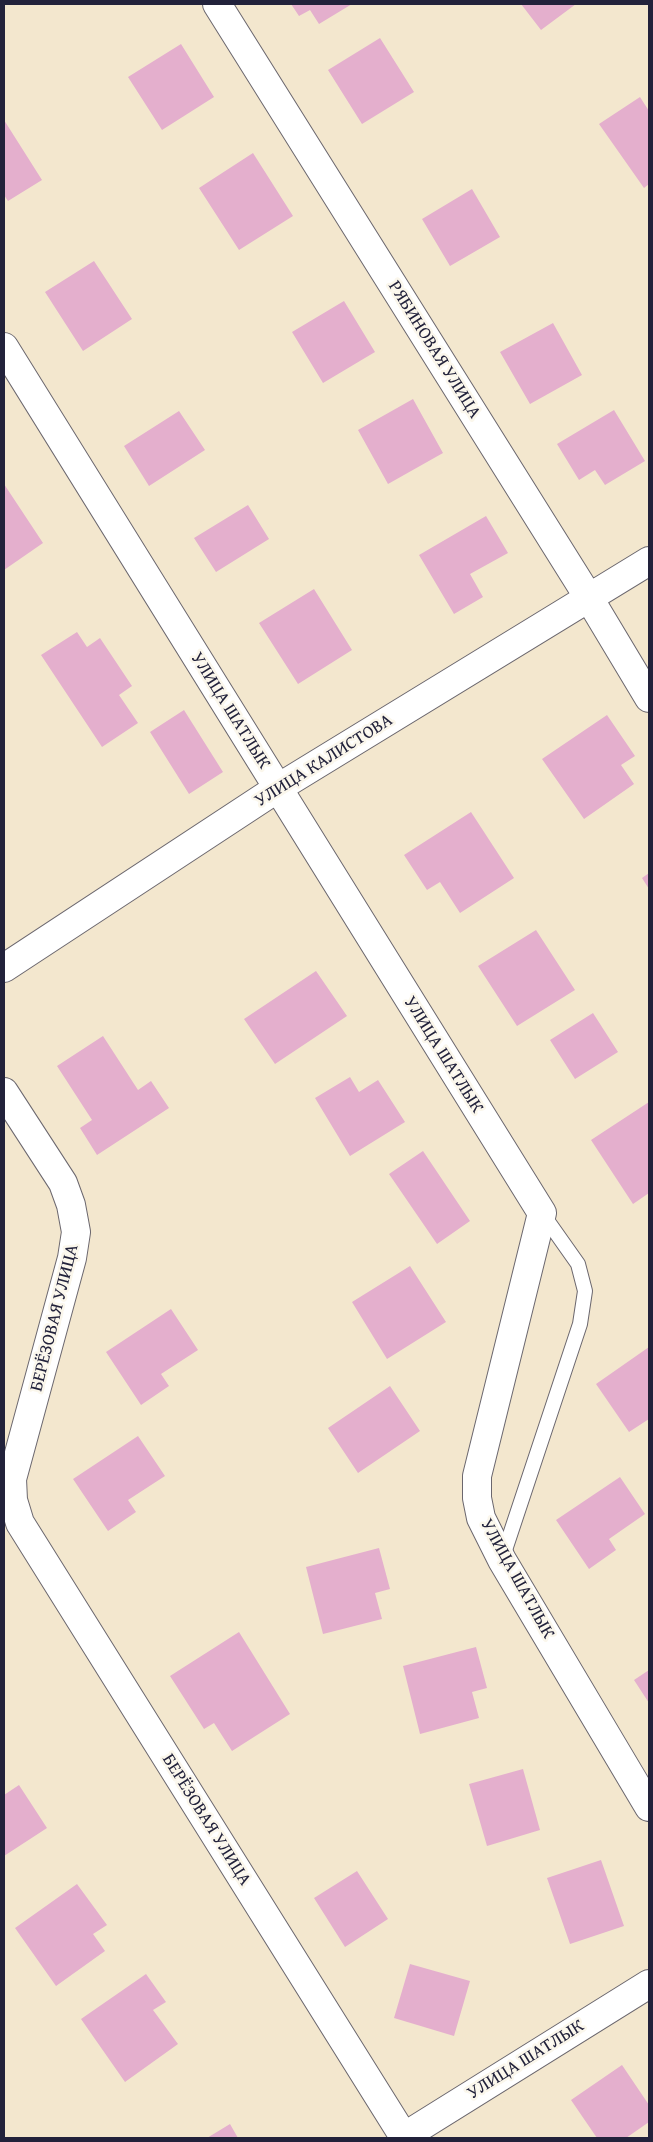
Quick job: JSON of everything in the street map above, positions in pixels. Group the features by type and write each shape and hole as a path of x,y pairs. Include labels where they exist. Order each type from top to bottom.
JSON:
{"street":[{"name":"РЯБИНОВАЯ УЛИЦА","path":"217,4 589,598 649,698"},
{"name":"УЛИЦА ШАТЛЫК","path":"4,347 542,1214 478,1476 477,1498 482,1518 502,1560 649,1807"},
{"name":"УЛИЦА КАЛИСТОВА","path":"4,968 278,788 649,561"},
{"name":"БЕРЁЗОВАЯ УЛИЦА","path":"4,1092 63,1184 71,1205 76,1232 72,1258 12,1479 9,1502 20,1523 403,2137"},
{"name":"УЛИЦА ШАТЛЫК","path":"403,2137 649,1984"}],"lane":[{"path":"502,1560 580,1324 585,1291 578,1264 542,1214"}],"building":[{"path":"291,4 352,4 319,24 310,10 299,16"},
{"path":"521,4 576,4 541,30"},
{"path":"380,38 414,92 362,124 328,70"},
{"path":"181,44 214,97 162,130 128,77"},
{"path":"640,97 649,111 649,184 644,188 599,124"},
{"path":"4,120 42,180 8,201 4,195"},
{"path":"253,153 293,216 239,250 199,188"},
{"path":"472,189 500,237 450,266 422,219"},
{"path":"94,261 132,319 83,351 45,292"},
{"path":"344,301 375,352 323,383 292,332"},
{"path":"553,323 582,375 530,404 500,352"},
{"path":"413,399 443,453 388,484 358,430"},
{"path":"614,410 645,461 605,485 595,470 579,480 557,444"},
{"path":"179,411 205,450 149,486 124,446"},
{"path":"4,484 43,543 4,570"},
{"path":"248,505 269,539 216,572 194,538"},
{"path":"486,516 508,553 470,574 483,597 454,614 419,555"},
{"path":"314,589 352,650 298,684 259,623"},
{"path":"77,632 87,647 100,638 132,686 119,695 138,723 102,747 41,655"},
{"path":"184,710 223,772 189,794 150,732"},
{"path":"607,715 635,756 621,765 634,784 584,819 542,759"},
{"path":"471,812 514,878 460,913 440,882 427,890 404,855"},
{"path":"649,873 649,889 642,878"},
{"path":"536,930 575,990 517,1026 478,966"},
{"path":"316,971 347,1016 275,1064 244,1019"},
{"path":"593,1013 618,1052 575,1079 550,1040"},
{"path":"103,1036 138,1090 151,1081 169,1108 97,1155 80,1128 92,1120 57,1066"},
{"path":"350,1077 359,1092 378,1080 405,1122 350,1156 315,1098"},
{"path":"649,1102 649,1193 633,1204 591,1140"},
{"path":"423,1151 470,1221 437,1244 389,1174"},
{"path":"410,1266 446,1322 387,1359 352,1302"},
{"path":"171,1309 198,1350 161,1374 169,1386 141,1405 106,1352"},
{"path":"649,1347 649,1419 629,1432 596,1384"},
{"path":"390,1386 420,1431 358,1473 328,1428"},
{"path":"138,1436 165,1476 128,1500 136,1512 108,1531 73,1479"},
{"path":"620,1477 645,1514 609,1539 616,1550 589,1569 556,1520"},
{"path":"379,1548 390,1589 375,1593 382,1619 323,1634 306,1567"},
{"path":"239,1632 290,1714 232,1751 214,1723 204,1729 170,1676"},
{"path":"476,1647 487,1688 472,1692 479,1718 420,1734 403,1666"},
{"path":"649,1670 649,1703 634,1680"},
{"path":"523,1769 540,1830 487,1846 469,1784"},
{"path":"19,1785 47,1828 4,1856 4,1795"},
{"path":"601,1860 624,1926 570,1944 547,1878"},
{"path":"357,1871 388,1919 345,1947 314,1898"},
{"path":"77,1884 107,1925 93,1934 105,1951 56,1986 15,1928"},
{"path":"410,1964 470,1981 454,2036 394,2018"},
{"path":"146,1974 166,2002 153,2010 178,2044 125,2082 81,2019"},
{"path":"622,2065 649,2105 649,2122 626,2138 597,2138 571,2100"},
{"path":"230,2124 238,2138 207,2138"}]}
